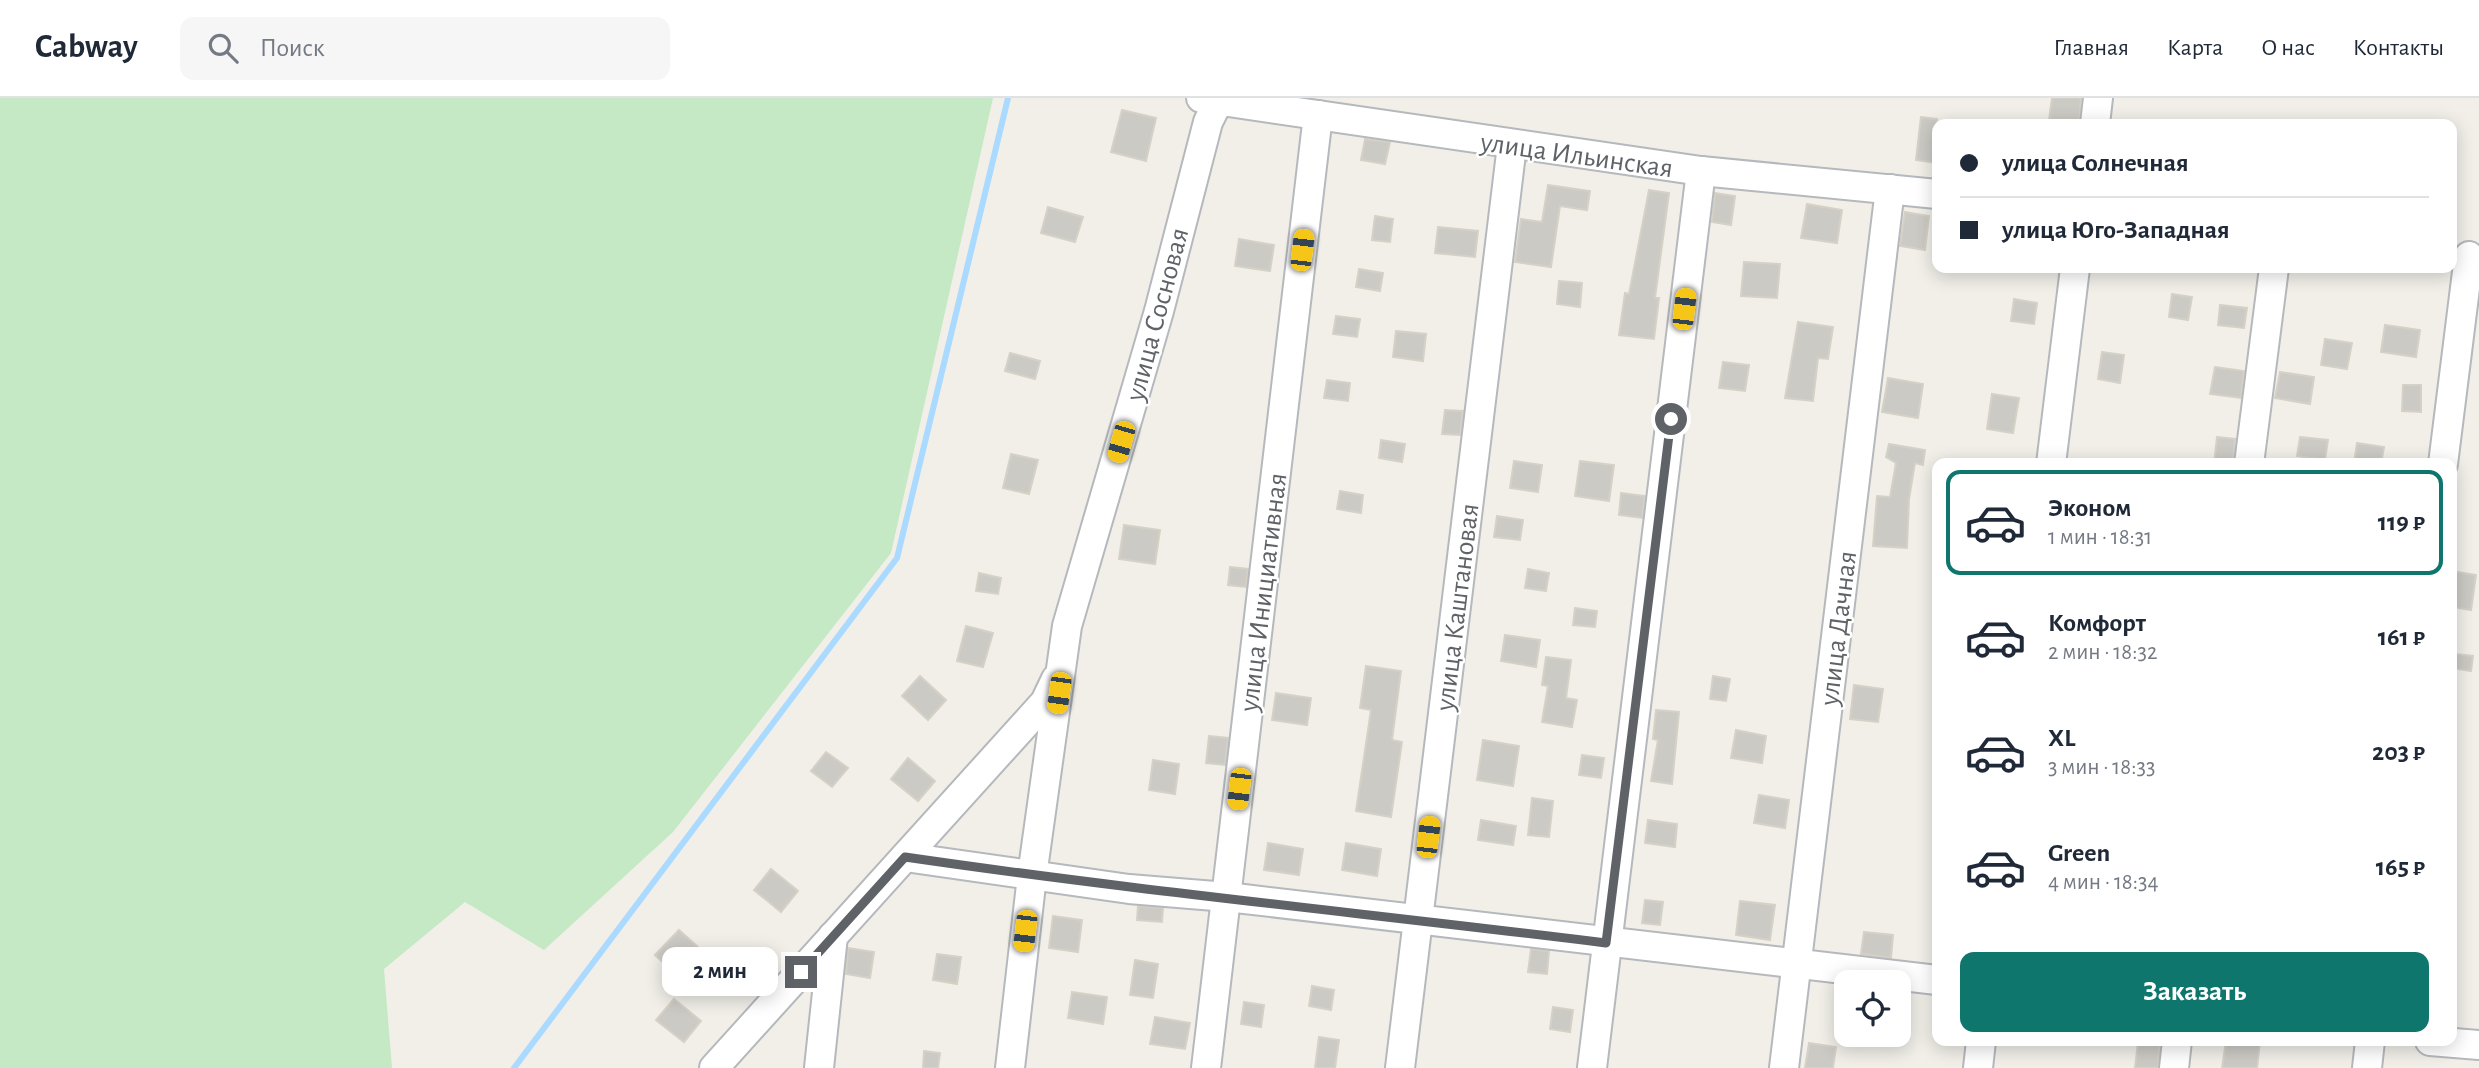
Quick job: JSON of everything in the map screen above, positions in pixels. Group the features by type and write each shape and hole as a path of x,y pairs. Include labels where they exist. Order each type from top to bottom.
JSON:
{"street":[{"path":"2096,119 2098,98"},
{"name":"улица Ильинская","path":"1209,99 1702,171 1932,193"},
{"name":"улица Сосновая","path":"1010,1068 1032,876 1067,626 1159,311 1208,122 1209,99"},
{"name":"улица Инициативная","path":"1206,1068 1318,115"},
{"name":"улица Каштановая","path":"1400,1068 1512,145"},
{"path":"1592,1068 1702,171"},
{"name":"улица Дачная","path":"1784,1068 1890,189"},
{"path":"2444,458 2467,256"},
{"path":"2052,458 2074,273"},
{"path":"2250,458 2273,273"},
{"path":"714,1068 1045,702 1062,667"},
{"path":"905,857 1032,876 1932,979"},
{"path":"819,1068 833,936"},
{"path":"2457,1043 2479,1045"},
{"path":"1978,1068 1980,1046"},
{"path":"2174,1068 2176,1046"},
{"path":"2367,1068 2370,1046"}],"green space":[{"path":"0,98 993,98 891,553 673,832 544,950 465,902 384,969 392,1068 0,1068"}],"building":[{"path":"2052,98 2081,98 2079,119 2049,119"},
{"path":"1122,110 1156,118 1146,161 1111,152"},
{"path":"1921,117 1937,119 1932,119 1932,162 1916,160"},
{"path":"1365,139 1390,142 1385,164 1361,160"},
{"path":"1548,185 1590,191 1587,210 1560,206 1551,267 1515,262 1521,219 1542,222"},
{"path":"1649,190 1669,193 1655,298 1659,298 1654,339 1619,335 1625,293 1629,294"},
{"path":"1715,193 1735,196 1731,225 1712,222"},
{"path":"1807,204 1842,210 1837,243 1801,238"},
{"path":"1048,207 1083,217 1075,242 1041,233"},
{"path":"1905,212 1929,216 1925,250 1900,246"},
{"path":"1375,216 1393,219 1390,242 1372,240"},
{"path":"1438,227 1478,231 1475,257 1435,253"},
{"path":"1239,239 1274,245 1270,271 1235,266"},
{"path":"1744,262 1780,264 1777,298 1741,296"},
{"path":"1359,269 1383,273 1380,291 1356,287"},
{"path":"1559,281 1582,283 1580,307 1557,304"},
{"path":"2172,294 2192,297 2188,320 2169,317"},
{"path":"2014,299 2037,303 2034,324 2011,321"},
{"path":"2220,305 2247,308 2244,328 2218,325"},
{"path":"1336,316 1360,319 1357,337 1333,334"},
{"path":"1798,322 1833,327 1828,359 1818,358 1813,401 1785,398"},
{"path":"2385,325 2420,330 2416,357 2381,352"},
{"path":"1396,331 1426,334 1423,361 1393,357"},
{"path":"2325,339 2352,343 2347,369 2321,365"},
{"path":"2102,352 2124,355 2120,383 2098,379"},
{"path":"1010,353 1040,361 1035,379 1005,371"},
{"path":"1723,362 1749,365 1745,391 1719,388"},
{"path":"2215,367 2244,371 2241,398 2210,394"},
{"path":"2280,372 2314,377 2310,404 2275,398"},
{"path":"1888,378 1923,384 1918,418 1882,412"},
{"path":"1327,380 1350,383 1348,401 1324,398"},
{"path":"2403,385 2421,385 2421,412 2402,411"},
{"path":"1992,394 2019,398 2013,433 1987,429"},
{"path":"1445,410 1463,411 1460,435 1442,434"},
{"path":"2217,437 2235,439 2233,458 2215,458"},
{"path":"2300,437 2328,440 2325,458 2297,456"},
{"path":"1381,440 1405,444 1402,462 1379,458"},
{"path":"2357,443 2384,447 2382,458 2355,458"},
{"path":"1889,444 1925,450 1923,465 1915,463 1909,499 1907,548 1873,546 1877,496 1890,497 1896,463 1886,457"},
{"path":"1011,454 1038,460 1029,494 1003,488"},
{"path":"1514,461 1542,465 1538,492 1510,488"},
{"path":"1580,461 1614,465 1609,501 1575,496"},
{"path":"1340,491 1363,495 1361,513 1337,509"},
{"path":"1621,493 1645,496 1642,518 1619,515"},
{"path":"1497,516 1523,520 1520,540 1494,537"},
{"path":"1124,525 1160,530 1155,564 1119,559"},
{"path":"1230,567 1248,569 1246,587 1228,585"},
{"path":"1528,569 1549,573 1546,591 1525,588"},
{"path":"2457,572 2476,575 2471,610 2457,608"},
{"path":"979,573 1001,578 998,594 976,591"},
{"path":"1575,608 1597,611 1595,627 1573,625"},
{"path":"966,626 993,633 983,667 957,661"},
{"path":"1505,635 1540,640 1536,667 1501,661"},
{"path":"2457,654 2473,656 2471,671 2457,669"},
{"path":"1546,657 1571,660 1566,698 1577,700 1572,727 1542,722 1548,686 1542,685"},
{"path":"1366,666 1401,671 1392,740 1402,742 1391,817 1356,811 1371,710 1360,708"},
{"path":"920,676 946,700 928,720 902,696"},
{"path":"1713,676 1730,679 1726,701 1710,699"},
{"path":"1854,685 1883,689 1878,722 1850,719"},
{"path":"1276,693 1311,698 1307,725 1272,720"},
{"path":"1656,710 1679,712 1672,784 1651,781 1658,740 1653,739"},
{"path":"1736,730 1766,736 1762,763 1731,758"},
{"path":"1209,736 1228,738 1225,765 1206,763"},
{"path":"1483,740 1519,746 1513,786 1477,780"},
{"path":"826,752 848,768 832,787 811,771"},
{"path":"1582,755 1604,758 1601,778 1579,775"},
{"path":"908,758 935,781 918,801 891,779"},
{"path":"1153,760 1179,764 1175,794 1149,790"},
{"path":"1759,795 1789,800 1785,828 1754,823"},
{"path":"1532,798 1553,801 1549,837 1528,835"},
{"path":"1481,820 1516,826 1513,845 1478,840"},
{"path":"1648,820 1677,824 1675,847 1645,843"},
{"path":"1268,843 1303,849 1299,875 1264,870"},
{"path":"1346,843 1381,849 1377,876 1342,870"},
{"path":"771,869 798,891 781,912 754,890"},
{"path":"1645,900 1663,902 1660,925 1642,923"},
{"path":"1740,901 1775,905 1770,940 1736,935"},
{"path":"1138,906 1163,908 1162,922 1137,920"},
{"path":"1053,916 1082,920 1078,952 1049,948"},
{"path":"679,930 707,955 683,981 655,955"},
{"path":"1864,932 1893,935 1891,958 1861,954"},
{"path":"848,948 874,952 870,978 846,974"},
{"path":"1531,949 1549,951 1547,974 1528,972"},
{"path":"937,954 961,957 957,984 933,980"},
{"path":"1135,960 1158,964 1153,998 1130,995"},
{"path":"1312,986 1334,990 1331,1010 1309,1006"},
{"path":"1072,992 1107,997 1103,1024 1068,1018"},
{"path":"674,999 701,1021 684,1042 656,1020"},
{"path":"1244,1002 1264,1005 1261,1027 1241,1024"},
{"path":"1553,1007 1573,1010 1570,1032 1550,1029"},
{"path":"1155,1017 1190,1023 1185,1049 1150,1044"},
{"path":"1319,1037 1339,1040 1335,1068 1315,1068"},
{"path":"1809,1043 1836,1047 1833,1068 1805,1068"},
{"path":"2138,1046 2160,1046 2158,1068 2135,1068"},
{"path":"2225,1046 2259,1046 2257,1068 2222,1068"},
{"path":"924,1051 940,1053 938,1068 923,1068"}],"waterway":[{"path":"514,1068 897,558 1008,98"}],"route":[{"path":"801,972 905,857 1129,889 1227,897 1606,943 1671,419"}]}
